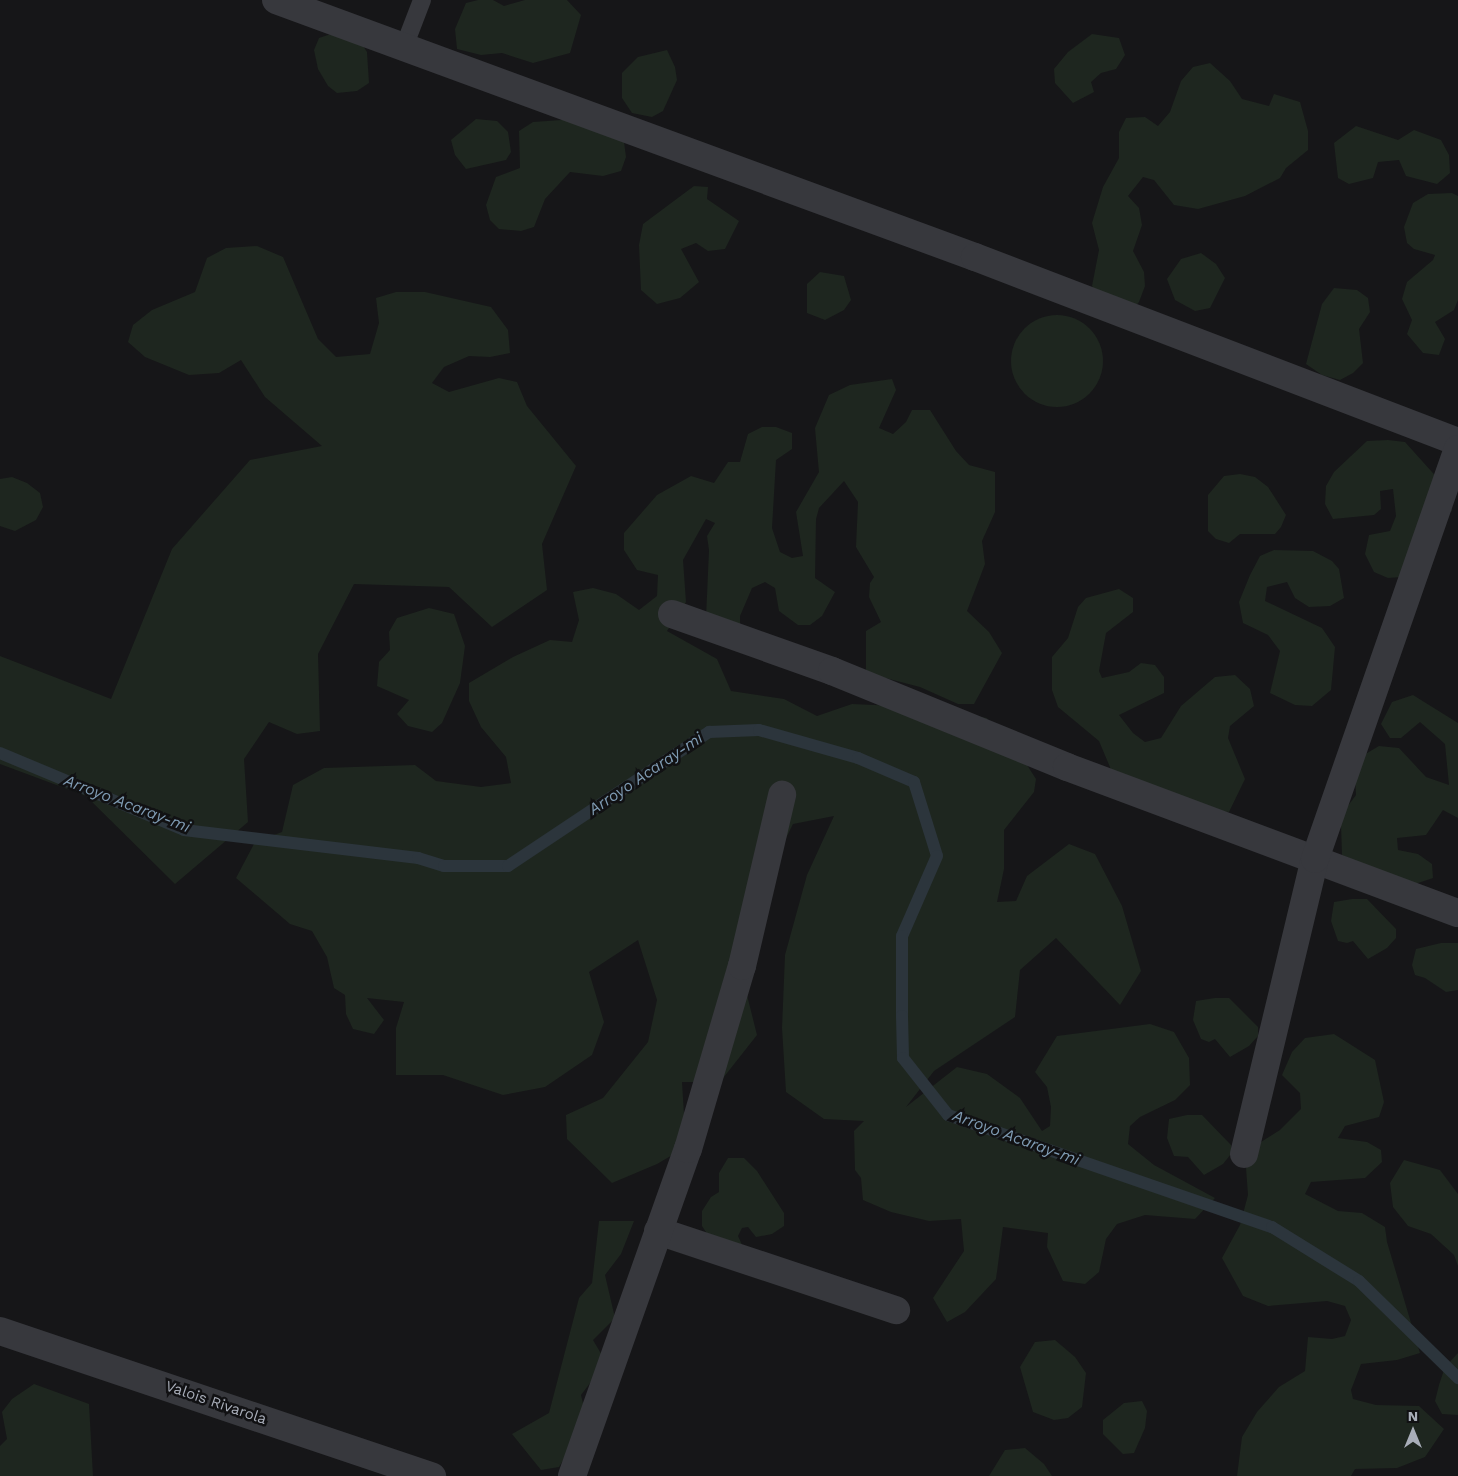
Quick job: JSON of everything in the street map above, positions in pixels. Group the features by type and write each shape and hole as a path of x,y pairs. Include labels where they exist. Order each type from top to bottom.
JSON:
{"street":[{"path":"276,0 975,257 1458,442"},
{"path":"1244,1154 1315,859 1458,449"},
{"path":"672,614 832,671 1067,767 1458,913"},
{"path":"572,1476 688,1149 742,966 782,795"},
{"path":"658,1231 896,1310"},
{"name":"Valois Rivarola","path":"0,1331 432,1476"}],"lane":[{"path":"404,47 422,0"}],"shaded area":[{"path":"478,0 493,0 504,6 525,0 567,0 581,15 570,53 533,63 502,53 481,55 457,49 455,29 466,3"},
{"path":"337,32 358,38 367,52 369,83 357,91 337,93 328,86 318,69 314,50 319,38"},
{"path":"1092,34 1119,38 1125,55 1116,69 1101,73 1091,82 1094,92 1073,103 1055,83 1054,69 1068,52"},
{"path":"667,50 675,67 677,80 663,111 652,117 632,113 622,98 622,73 638,57"},
{"path":"1210,63 1230,81 1242,99 1269,106 1274,94 1300,102 1308,131 1308,150 1286,168 1280,178 1245,196 1198,209 1174,205 1154,180 1143,177 1128,196 1139,208 1142,225 1133,251 1144,272 1145,286 1139,302 1131,311 1102,305 1092,286 1099,250 1092,223 1103,187 1119,158 1119,132 1126,118 1145,117 1158,126 1170,112 1181,81 1193,67"},
{"path":"476,119 497,121 508,132 511,152 506,160 466,169 455,155 451,140"},
{"path":"585,120 623,134 626,157 621,171 603,176 570,172 545,199 534,227 521,231 499,229 490,220 486,205 496,177 520,168 519,131 533,122"},
{"path":"1356,126 1398,140 1414,130 1441,140 1449,155 1450,173 1437,184 1406,176 1399,160 1378,162 1373,178 1349,184 1338,178 1334,143"},
{"path":"694,186 708,187 707,199 739,221 725,249 708,251 696,243 681,249 699,282 680,298 657,304 641,290 639,245 643,224"},
{"path":"1452,193 1458,196 1458,300 1454,310 1435,322 1445,339 1439,355 1423,353 1407,334 1412,320 1402,299 1407,282 1433,260 1435,255 1414,249 1407,243 1404,227 1413,203 1428,194"},
{"path":"257,246 283,257 318,339 336,357 370,354 379,323 376,298 396,292 425,292 491,307 508,330 510,353 490,357 469,356 444,367 432,383 449,392 499,378 517,382 527,406 576,466 542,544 547,590 492,627 449,587 354,584 318,654 320,731 297,734 269,722 244,759 248,822 175,884 86,796 0,764 0,656 111,699 172,549 250,460 322,446 265,397 241,360 219,373 189,375 145,357 128,342 133,325 152,310 195,292 207,258 226,248"},
{"path":"1201,253 1216,264 1225,278 1210,308 1195,311 1175,300 1167,279 1181,259"},
{"path":"820,272 844,276 851,300 844,310 825,320 807,313 807,284"},
{"path":"1334,288 1357,290 1368,298 1370,312 1359,329 1363,363 1353,373 1340,380 1322,375 1306,364 1322,304"},
{"path":"1057,315 1075,319 1089,329 1099,343 1103,361 1099,379 1089,393 1075,403 1057,407 1039,403 1025,393 1015,379 1011,361 1015,343 1025,329 1039,319"},
{"path":"892,379 896,390 879,428 893,434 906,422 912,410 930,410 956,451 969,465 995,472 995,512 982,541 985,564 967,611 989,632 1002,653 974,704 958,704 920,687 866,673 866,631 881,622 869,597 870,583 874,577 856,547 858,502 844,481 819,508 816,519 815,578 835,592 822,616 810,625 798,625 779,611 775,588 765,582 752,588 740,616 740,626 706,618 709,550 707,536 715,523 706,519 683,560 686,602 667,631 717,659 731,691 784,699 817,716 852,704 918,707 987,718 999,747 1020,754 1036,779 1034,792 1004,830 1004,869 997,902 1016,901 1027,876 1069,844 1095,854 1122,906 1141,971 1120,1005 1056,938 1020,970 1015,1017 934,1071 906,1107 957,1067 987,1074 1020,1098 1042,1131 1050,1126 1051,1107 1047,1087 1035,1072 1057,1036 1150,1024 1174,1032 1189,1058 1190,1085 1175,1100 1140,1117 1130,1126 1128,1144 1154,1165 1215,1198 1195,1219 1145,1215 1117,1224 1106,1239 1099,1272 1085,1284 1063,1281 1047,1247 1048,1233 1003,1227 996,1279 965,1312 947,1322 933,1298 964,1251 961,1219 929,1221 891,1212 863,1200 861,1178 855,1170 854,1131 864,1121 824,1119 786,1092 782,1028 785,955 807,875 834,816 793,824 756,899 742,975 757,1035 720,1082 682,1082 686,1147 657,1164 612,1183 567,1139 566,1115 603,1098 648,1042 657,1000 638,940 589,972 604,1022 592,1055 545,1087 503,1095 443,1075 396,1075 396,1028 404,1002 367,998 384,1020 374,1034 353,1029 346,1014 345,995 334,988 327,957 312,931 290,924 236,878 255,842 282,832 293,785 324,768 415,765 436,781 481,787 511,783 506,757 481,727 469,701 469,683 513,657 550,640 572,642 579,620 573,592 593,588 616,594 639,610 657,596 658,575 637,570 624,550 624,533 657,495 691,476 714,483 728,462 740,462 748,434 762,427 776,427 792,433 792,449 776,460 772,528 780,552 792,558 803,556 796,512 819,472 815,428 829,395 850,385"},
{"path":"1388,440 1405,442 1450,492 1452,511 1430,523 1401,577 1388,578 1374,572 1365,554 1369,535 1390,531 1396,516 1393,489 1380,491 1381,509 1374,515 1333,519 1325,504 1326,486 1334,472 1367,441"},
{"path":"1240,474 1255,477 1268,487 1286,515 1281,527 1275,534 1240,534 1229,543 1216,539 1208,531 1208,495 1224,476"},
{"path":"12,477 27,483 40,493 43,507 36,520 15,531 0,526 0,479"},
{"path":"1274,550 1313,551 1332,561 1339,569 1344,598 1330,606 1309,607 1295,598 1287,582 1267,587 1265,601 1322,628 1335,647 1331,690 1312,706 1295,705 1270,693 1280,651 1268,635 1243,623 1239,602 1250,575 1260,556"},
{"path":"1119,589 1133,598 1133,612 1106,633 1099,671 1102,678 1129,672 1141,663 1155,665 1164,677 1164,693 1119,715 1133,733 1145,742 1161,738 1181,706 1215,677 1235,675 1250,689 1254,706 1230,726 1228,738 1245,779 1229,812 1203,810 1115,779 1099,741 1058,707 1052,690 1052,657 1068,638 1078,607 1086,598"},
{"path":"429,608 454,614 465,646 460,683 442,723 432,732 408,726 397,714 409,700 377,686 379,662 390,650 389,632 397,618"},
{"path":"1413,695 1458,723 1458,818 1443,810 1426,835 1397,838 1398,850 1418,854 1432,864 1433,878 1412,885 1342,855 1341,825 1347,807 1356,795 1355,774 1362,756 1379,746 1399,748 1426,777 1449,785 1445,744 1420,722 1401,738 1390,738 1381,724 1392,702"},
{"path":"1367,899 1396,929 1396,938 1387,948 1368,959 1353,941 1347,943 1338,941 1331,921 1334,902"},
{"path":"1441,943 1458,943 1458,990 1446,992 1425,978 1415,975 1412,965 1416,949"},
{"path":"1229,998 1258,1027 1258,1036 1249,1046 1230,1057 1215,1039 1209,1042 1201,1039 1193,1020 1196,1001"},
{"path":"1334,1034 1375,1060 1384,1102 1379,1117 1345,1126 1338,1138 1367,1142 1381,1150 1382,1162 1365,1178 1311,1182 1305,1194 1338,1211 1362,1213 1385,1227 1387,1242 1420,1353 1397,1360 1361,1364 1351,1390 1353,1399 1376,1405 1419,1406 1444,1429 1425,1457 1397,1468 1355,1469 1351,1476 1237,1476 1242,1437 1257,1412 1279,1387 1305,1371 1308,1337 1332,1339 1345,1336 1351,1320 1345,1306 1327,1301 1268,1306 1243,1296 1222,1258 1240,1225 1248,1195 1246,1168 1261,1142 1280,1130 1301,1109 1300,1093 1282,1075 1292,1052 1305,1038"},
{"path":"1187,1115 1202,1115 1231,1145 1231,1154 1223,1164 1204,1175 1188,1157 1174,1156 1167,1138 1169,1119"},
{"path":"728,1158 744,1158 757,1171 784,1213 784,1226 772,1234 756,1237 748,1227 742,1228 738,1236 745,1251 711,1240 702,1226 702,1211 711,1197 719,1192 719,1173"},
{"path":"1404,1160 1440,1170 1458,1194 1458,1266 1454,1255 1431,1234 1408,1226 1393,1207 1390,1183"},
{"path":"599,1221 634,1221 621,1254 605,1275 615,1318 593,1340 606,1362 581,1395 587,1420 559,1467 541,1470 512,1434 549,1413 579,1298 592,1283"},
{"path":"1055,1340 1075,1357 1086,1373 1082,1407 1068,1418 1054,1420 1033,1412 1020,1367 1035,1342"},
{"path":"1458,1353 1458,1415 1442,1414 1435,1401 1439,1385 1445,1367"},
{"path":"34,1384 89,1404 93,1476 0,1476 0,1446 7,1439 2,1412 12,1399"},
{"path":"1142,1401 1147,1411 1145,1428 1134,1453 1123,1454 1103,1434 1103,1420 1124,1403"},
{"path":"1025,1448 1044,1464 1052,1476 989,1476 1005,1450"}],"waterway":[{"name":"Arroyo Acaray-mi","path":"0,753 184,830 418,858 444,866 508,866 709,732 759,730 858,758 914,782 937,856 902,936 903,1058 948,1115 1272,1227 1359,1281 1458,1378"}]}
